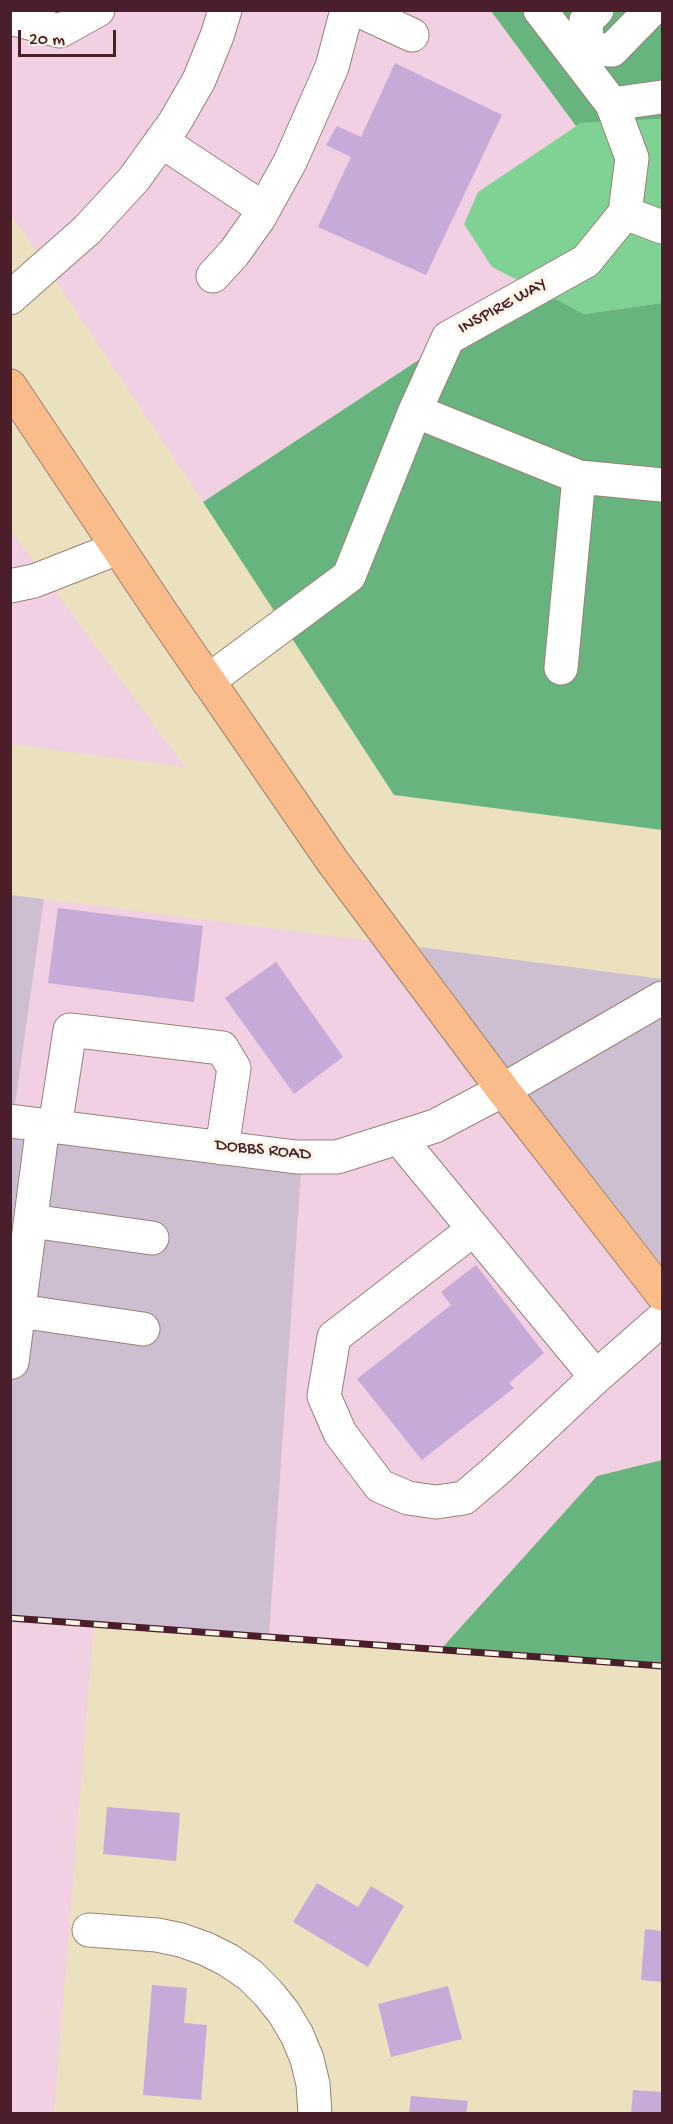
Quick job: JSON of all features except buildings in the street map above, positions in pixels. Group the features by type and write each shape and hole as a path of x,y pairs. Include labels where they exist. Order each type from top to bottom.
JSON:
{"highway":[{"path":"10,386 208,681 333,862 503,1090 663,1294"}],"street":[{"path":"10,18 60,31 98,10"},
{"path":"10,298 87,230 134,179 175,122 198,80 217,36 225,10"},
{"path":"213,276 234,254 264,209 290,162 332,67 348,10"},
{"path":"358,10 412,35"},
{"path":"540,10 582,53 612,105 632,158 625,213 663,227"},
{"path":"582,53 586,21 597,10"},
{"path":"582,53 612,50 651,10"},
{"path":"612,105 663,97"},
{"path":"161,141 264,209"},
{"name":"INSPIRE WAY","path":"208,681 349,576 415,411 448,338 586,261 625,213"},
{"path":"415,411 579,477 663,485"},
{"path":"561,668 579,477"},
{"path":"10,586 34,581 118,548"},
{"name":"DOBBS ROAD","path":"10,1121 296,1157 337,1157 435,1126 503,1090 663,998"},
{"path":"12,1362 31,1221 70,1030 222,1048 234,1068 222,1148"},
{"path":"399,1138 596,1377"},
{"path":"31,1221 152,1238"},
{"path":"474,1229 334,1337 324,1396 340,1433 380,1486 408,1498 436,1502 464,1498 663,1319"},
{"path":"19,1311 143,1329"},
{"path":"89,1929 157,1935 181,1940 213,1953 250,1975 284,2013 297,2035 307,2059 313,2084 315,2114"}],"shaded area":[{"path":"10,11 491,11 576,126 532,155 531,286 203,502 11,214"},
{"path":"11,531 185,767 11,744"},
{"path":"11,895 44,899 15,1105 11,1105"},
{"path":"44,899 371,941 477,1084 426,1111 333,1140 297,1141 15,1105"},
{"path":"419,947 662,979 662,1265 518,1081"},
{"path":"498,1112 662,1322 662,1460 597,1476 441,1649 269,1636 301,1173 338,1173 384,1160 443,1141"},
{"path":"10,1137 301,1173 269,1636 11,1617"},
{"path":"10,1617 94,1623 54,2113 11,2113"}],"green space":[{"path":"491,11 662,11 662,119 581,123 576,126"},
{"path":"662,119 662,303 584,314 492,267 464,224 478,192 581,123"},
{"path":"531,286 584,314 662,303 662,830 394,795 203,502"},
{"path":"662,1460 662,1666 441,1649 597,1476"}],"railway":[{"path":"10,1618 662,1666"}]}
